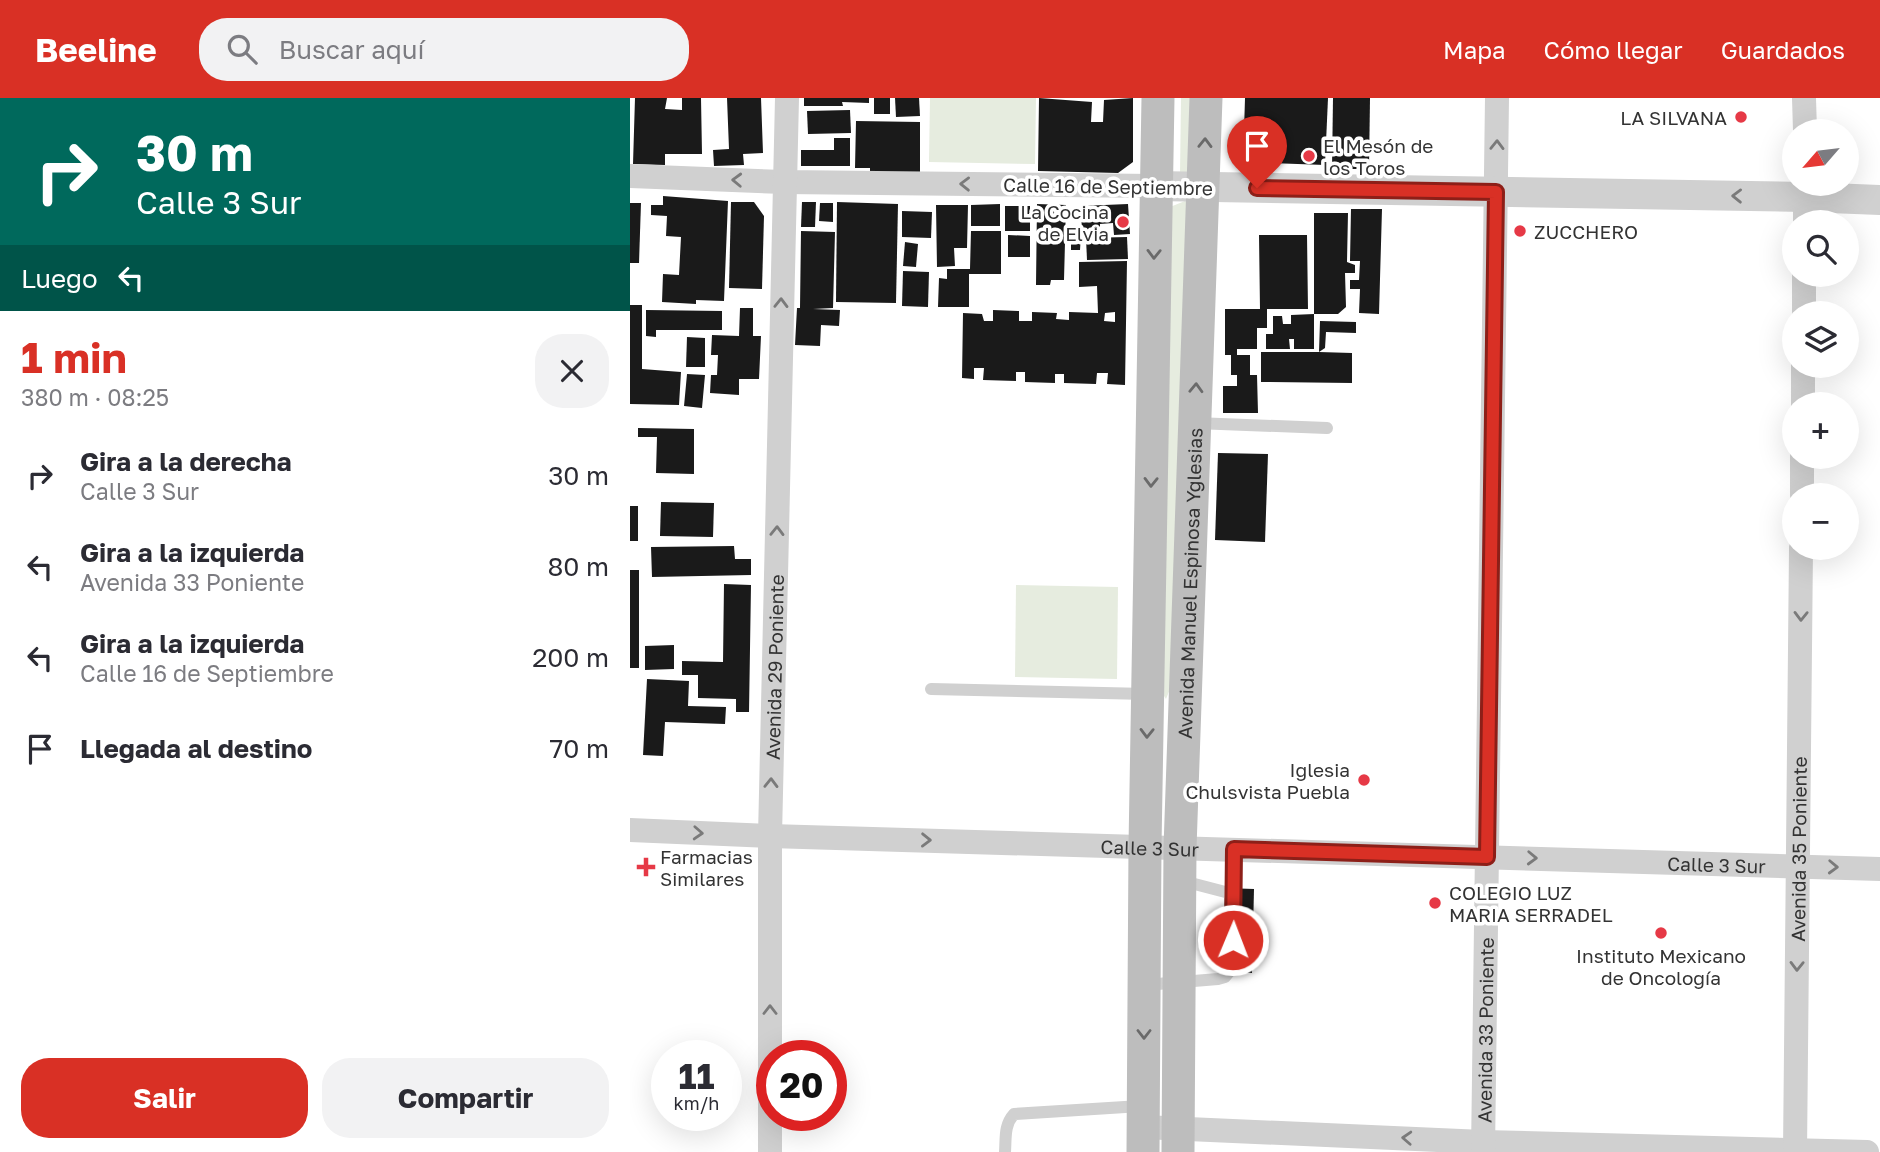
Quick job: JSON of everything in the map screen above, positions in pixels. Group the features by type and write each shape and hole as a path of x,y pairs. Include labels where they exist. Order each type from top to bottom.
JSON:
{"main road":[{"name":"Avenida Manuel Espinosa Yglesias","path":"1143,1128 1147,694 1158,98"},
{"name":"Avenida Manuel Espinosa Yglesias","path":"1178,1140 1179,864 1206,98"}],"street":[{"name":"Avenida 29 Poniente","path":"770,1152 770,836 786,98"},
{"name":"Avenida 33 Poniente","path":"1483,1147 1497,98"},
{"path":"1804,98 1805,119"},
{"name":"Calle 16 de Septiembre","path":"630,176 784,182 1496,192 1805,201 1880,200"},
{"name":"Avenida 35 Poniente","path":"1795,1151 1801,560"},
{"name":"Calle 3 Sur","path":"630,830 1145,846 1179,864 1234,849 1880,869"},
{"path":"1143,1128 1178,1140 1867,1152"}],"lane":[{"path":"1195,423 1327,428"},
{"path":"931,689 1147,694"},
{"path":"1144,985 1218,979 1225,977 1230,971 1234,849"},
{"path":"1179,864 1233,894"},
{"path":"1005,1152 1006,1128 1008,1120 1014,1114 1143,1128"}],"shaded area":[{"path":"930,98 1036,98 1035,164 929,162"},
{"path":"1181,98 1203,98 1203,175 1180,175"},
{"path":"1185,201 1198,209 1172,684 1166,699 1158,686 1165,209"},
{"path":"1016,585 1118,587 1117,679 1015,677"}],"building":[{"path":"635,98 667,98 665,109 682,110 682,98 701,98 702,154 665,154 665,165 633,164"},
{"path":"727,98 761,98 763,153 743,154 744,165 714,166 713,150 729,149"},
{"path":"804,98 869,98 869,103 842,102 843,106 804,106"},
{"path":"874,98 890,98 890,114 874,114"},
{"path":"895,98 919,98 920,116 896,117"},
{"path":"1039,98 1092,102 1091,122 1103,122 1104,100 1133,98 1133,162 1118,173 1038,171"},
{"path":"1245,98 1328,98 1325,165 1243,162"},
{"path":"1333,98 1370,98 1369,169 1332,169"},
{"path":"850,110 851,133 808,134 807,111"},
{"path":"856,121 920,122 920,175 870,174 870,168 855,168"},
{"path":"834,138 850,138 850,166 801,166 801,150 834,150"},
{"path":"663,196 728,201 724,301 696,300 696,304 662,302 663,274 679,275 681,237 666,236 667,216 651,215 651,205 663,205"},
{"path":"731,202 754,202 764,216 762,289 729,288"},
{"path":"802,202 816,202 815,227 801,227"},
{"path":"837,202 898,204 896,303 836,302"},
{"path":"630,203 641,203 639,263 630,263"},
{"path":"820,203 833,203 833,222 819,221"},
{"path":"1000,204 1000,226 971,226 971,205"},
{"path":"1037,204 1066,205 1064,280 1051,280 1050,285 1036,285"},
{"path":"1128,204 1130,234 1114,235 1113,223 1100,224 1100,234 1082,235 1081,206"},
{"path":"936,205 968,205 967,248 954,248 955,266 937,267"},
{"path":"1005,206 1030,206 1030,231 1005,231"},
{"path":"1351,209 1382,209 1379,314 1359,313 1360,289 1350,289 1350,280 1359,280 1360,261 1350,261"},
{"path":"902,211 932,212 931,238 902,237"},
{"path":"1314,213 1348,213 1347,262 1355,265 1355,273 1345,273 1346,307 1338,314 1314,314"},
{"path":"801,231 835,232 833,308 813,309 840,310 839,326 821,325 820,346 795,345 797,308 800,308"},
{"path":"971,231 1001,231 1001,274 969,274 969,307 938,307 939,278 947,279 947,269 970,269"},
{"path":"1071,233 1081,233 1080,250 1071,250"},
{"path":"1008,235 1030,236 1030,257 1008,257"},
{"path":"1259,235 1307,235 1308,309 1267,309 1267,328 1257,328 1257,349 1237,349 1237,355 1250,355 1250,375 1257,375 1258,413 1223,413 1223,386 1237,386 1237,375 1231,375 1231,355 1225,355 1225,309 1260,309"},
{"path":"1127,237 1128,259 1087,260 1086,238"},
{"path":"905,242 918,244 916,267 903,266"},
{"path":"1127,261 1125,385 1107,384 1108,373 1097,373 1096,384 1064,383 1064,374 1055,374 1055,383 1025,382 1025,372 1016,372 1016,381 983,380 984,368 974,368 974,379 962,378 963,313 982,314 984,321 993,321 993,310 1019,311 1019,321 1032,321 1032,312 1057,313 1056,319 1069,320 1069,312 1098,313 1097,286 1079,287 1079,262","holes":["1115,312 1115,322 1104,321 1105,313"]},
{"path":"903,271 929,272 928,307 902,306"},
{"path":"630,305 642,305 642,369 681,372 679,405 630,404"},
{"path":"740,308 753,308 753,336 761,336 759,379 739,379 739,395 710,393 711,375 717,375 718,355 711,355 712,335 739,336"},
{"path":"646,310 722,311 722,330 656,330 656,337 646,336"},
{"path":"1314,314 1314,349 1294,349 1294,339 1289,339 1290,349 1266,349 1266,334 1273,334 1273,316 1282,316 1283,324 1291,324 1291,315"},
{"path":"1320,321 1356,322 1356,333 1326,332 1325,348 1319,352"},
{"path":"687,337 705,338 705,367 686,367"},
{"path":"1261,352 1352,353 1352,383 1261,382"},
{"path":"687,374 705,375 702,408 684,406"},
{"path":"638,428 694,429 694,474 656,473 657,437 638,437"},
{"path":"1218,453 1268,454 1265,542 1215,540"},
{"path":"661,502 714,503 713,537 660,536"},
{"path":"630,506 638,506 638,541 630,541"},
{"path":"734,546 735,559 751,559 751,575 652,577 651,547"},
{"path":"630,570 639,570 639,668 630,668"},
{"path":"724,584 751,585 749,712 736,712 736,699 698,698 698,675 682,675 682,661 723,662"},
{"path":"674,645 674,669 645,670 645,646"},
{"path":"647,679 689,681 688,706 726,707 725,724 665,722 663,756 643,755"},
{"path":"1225,888 1254,889 1252,973 1223,972"}],"place":[{"name":"LA SILVANA","path":"1741,117"},
{"name":"El Mesón de los Toros","path":"1309,156"},
{"name":"La Cocina de Elvia","path":"1123,222"},
{"name":"ZUCCHERO","path":"1520,231"},
{"name":"Iglesia Chulsvista Puebla","path":"1364,780"},
{"name":"Farmacias Similares","path":"646,867"},
{"name":"COLEGIO LUZ MARIA SERRADEL","path":"1435,903"},
{"name":"Instituto Mexicano de Oncología","path":"1661,933"}],"route":[{"path":"1233,940 1234,849 1487,857 1496,192 1257,188"}]}
